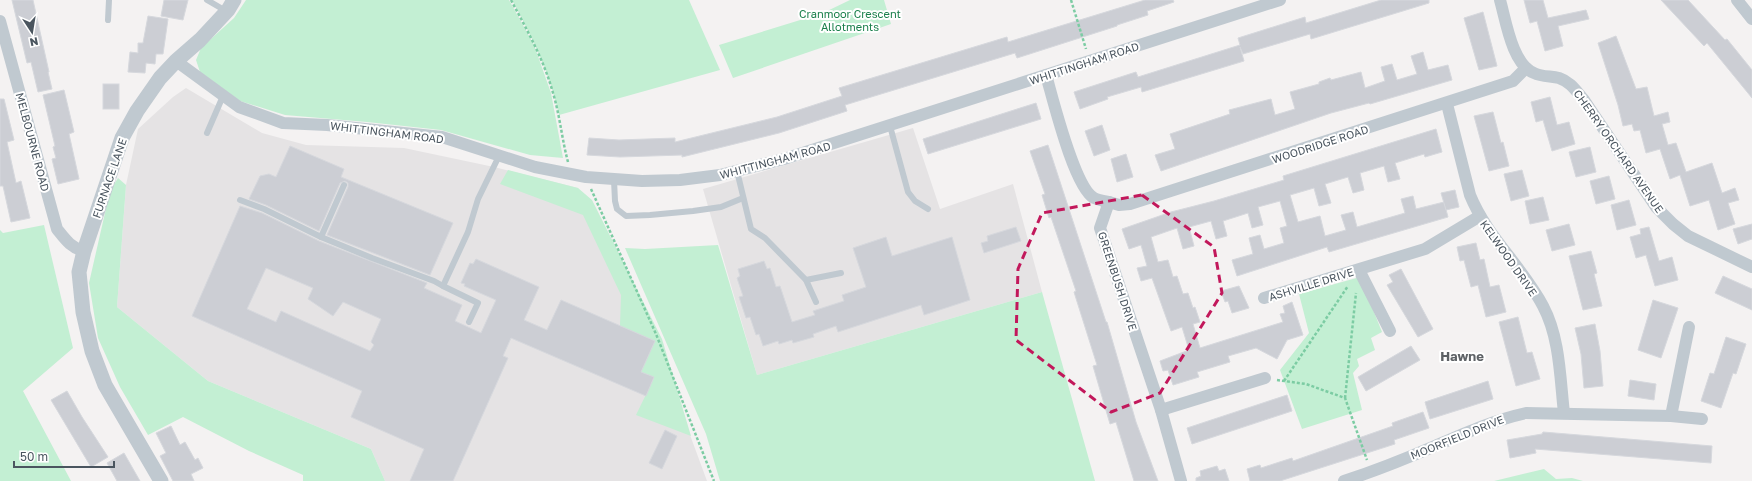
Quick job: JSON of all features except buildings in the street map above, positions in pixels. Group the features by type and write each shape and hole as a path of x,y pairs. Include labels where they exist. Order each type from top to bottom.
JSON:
{"street":[{"name":"WHITTINGHAM ROAD","path":"176,61 239,107 282,123 327,125 442,137 535,167 586,177 642,182 680,180 720,175 784,159 1280,0"},
{"path":"1500,0 1515,52 1526,68"},
{"path":"1737,0 1752,19"},
{"name":"FURNACE LANE","path":"161,481 105,385 92,351 83,312 79,272 84,251 122,138 137,111 160,78 176,61 200,40 230,6"},
{"name":"MELBOURNE ROAD","path":"0,20 57,228 68,243 78,250 84,251"},
{"name":"WOODRIDGE ROAD","path":"1109,202 1119,205 1130,204 1447,104 1513,81 1526,68"},
{"name":"CHERRY ORCHARD AVENUE","path":"1526,68 1534,73 1559,78 1571,84 1584,100 1656,207 1673,224 1688,236 1752,267"},
{"path":"1046,76 1075,170 1083,187 1093,198 1109,202"},
{"name":"KELWOOD DRIVE","path":"1447,104 1470,195 1491,234 1527,281 1543,306 1548,317 1558,360 1564,413"},
{"name":"GREENBUSH DRIVE","path":"1109,202 1100,228 1161,410 1181,481"},
{"name":"ASHVILLE DRIVE","path":"1264,298 1425,249 1480,216"},
{"name":"ASHVILLE DRIVE","path":"1359,270 1390,331"},
{"path":"1671,416 1689,327"},
{"path":"1161,410 1265,378"},
{"name":"MOORFIELD DRIVE","path":"1344,481 1371,472 1507,417 1526,413 1671,416 1702,419"}],"lane":[{"path":"108,20 109,0"},
{"path":"207,0 230,6"},
{"path":"207,133 223,96"},
{"path":"890,126 908,192 915,201 928,210"},
{"path":"443,286 468,232 478,199 499,156"},
{"path":"737,171 751,229 765,238 806,280 816,302"},
{"path":"614,180 615,201 618,209 626,216 693,211 721,206 744,198"},
{"path":"321,237 344,185"},
{"path":"240,200 264,209 321,237 443,286 478,303 469,322"},
{"path":"806,280 841,272"}],"path":[{"path":"511,0 535,44 553,93 562,142 572,174"},
{"path":"1071,0 1090,62"},
{"path":"586,177 656,334 714,481"},
{"path":"1284,381 1359,270"},
{"path":"1356,292 1345,398 1371,472"},
{"path":"1265,378 1306,384 1345,398"}],"highlighted area":[{"path":"1142,195 1214,247 1222,293 1160,393 1111,412 1016,340 1018,269 1042,213"}],"shaded area":[{"path":"186,88 262,133 306,145 404,148 494,167 578,188 655,340 707,481 385,481 371,449 208,381 117,307 126,185 138,129 173,97"},
{"path":"913,128 940,209 1013,184 1042,292 757,375 703,189"}],"green space":[{"path":"246,0 509,0 534,45 551,93 563,158 530,155 441,130 285,115 240,101 200,72 196,60 201,48 234,18"},
{"path":"512,0 689,0 720,70 559,115 551,85 540,56"},
{"name":"Cranmoor Crescent Allotments","path":"850,0 884,0 891,24 733,78 719,45 823,13"},
{"path":"508,170 578,188 592,200 662,339 691,436 636,415 654,378 640,372 620,326 621,295 583,215 500,184"},
{"path":"118,178 126,185 117,307 208,381 371,449 385,481 303,481 303,475 249,451 183,417 148,435 120,387 98,338 89,283 110,191"},
{"path":"44,225 73,348 23,391 71,481 0,481 0,230 3,233"},
{"path":"718,245 757,375 1042,292 1095,481 720,481 706,434 625,248 645,249"},
{"path":"1360,277 1382,332 1371,338 1375,350 1357,359 1359,366 1353,373 1362,410 1302,429 1280,370 1309,333 1299,294"},
{"path":"1544,469 1556,479 1572,478 1583,481 1494,481"}],"district":[{"name":"Hawne","path":"1462,356"}]}
